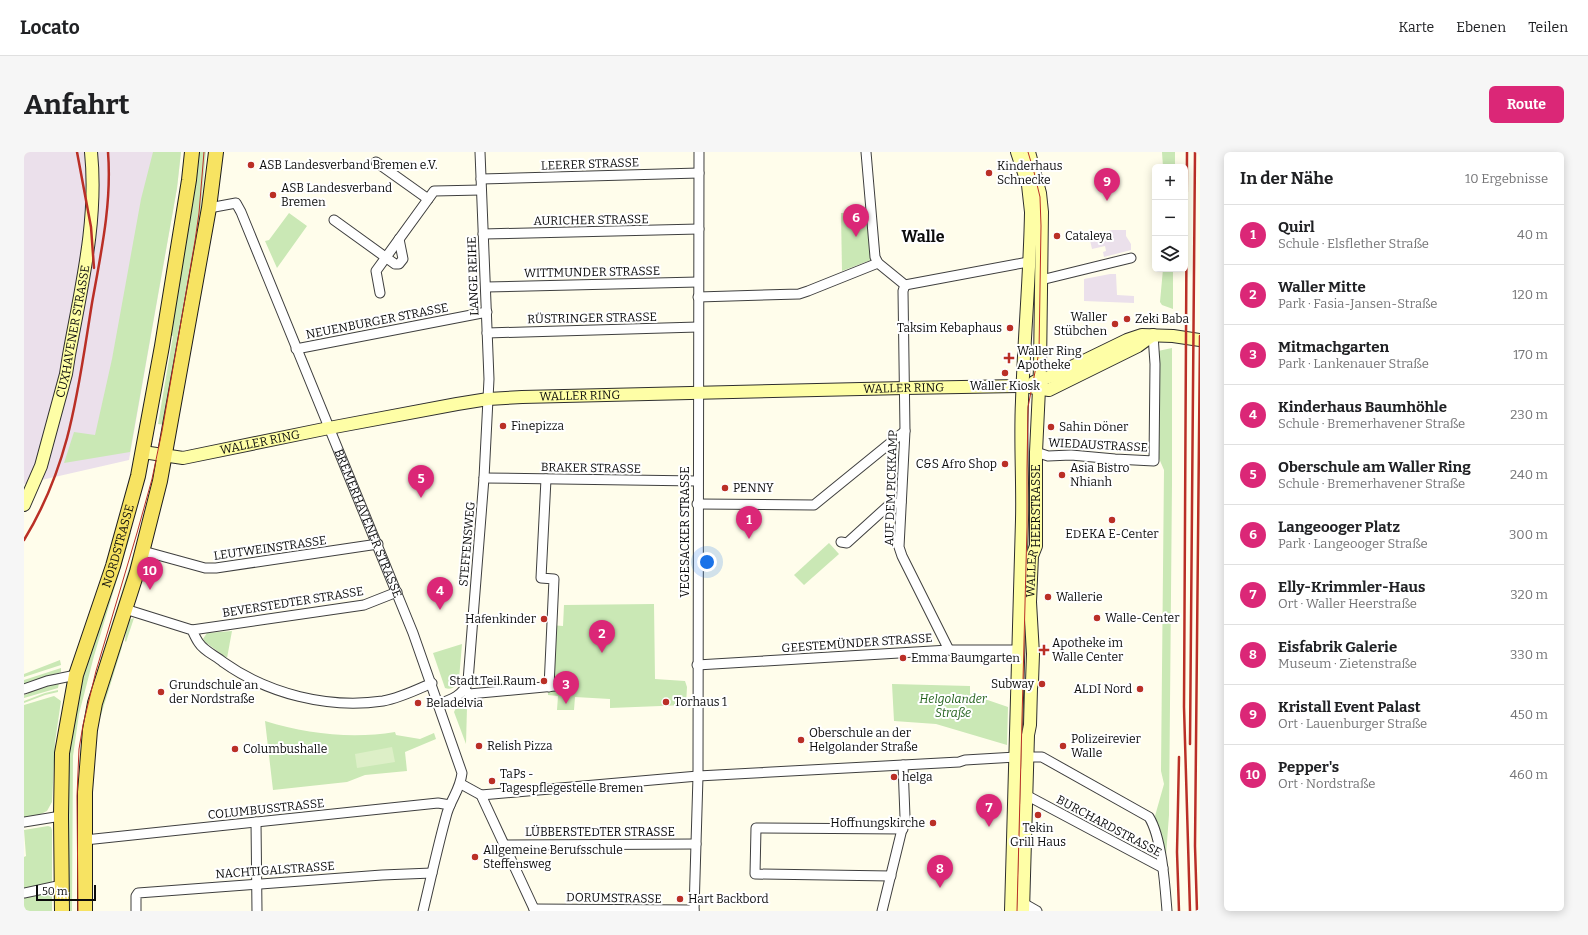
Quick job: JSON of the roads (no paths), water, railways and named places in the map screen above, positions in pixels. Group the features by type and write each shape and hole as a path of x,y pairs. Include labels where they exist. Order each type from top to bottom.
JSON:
{"main road":[{"name":"CUXHAVENER STRASSE","path":"24,505 41,466 66,374 91,227 93,195 91,152"},
{"name":"NORDSTRASSE","path":"62,911 62,753 76,675 113,566 134,492 143,452 162,346 189,180 192,152"},
{"path":"210,208 216,152"},
{"name":"WALLER HEERSTRASSE","path":"1017,152 1028,185 1031,212 1023,386 1018,676 1021,757 1026,795 1023,907"},
{"name":"WALLER HEERSTRASSE","path":"1011,911 1021,757 1032,682 1033,654 1030,602 1032,556 1036,546 1036,452 1039,384 1042,212 1035,172 1029,152"},
{"name":"NORDSTRASSE","path":"85,911 86,769 90,730 95,703 143,551 166,455 210,208"},
{"name":"WALLER RING","path":"143,452 183,458 329,428 488,399 1023,386 1039,384 1127,340 1142,335 1173,336 1200,340"},
{"path":"1018,676 1022,673 1027,675 1030,688"}],"street":[{"name":"LANGE REIHE","path":"480,152 486,287 488,399"},
{"name":"VEGESACKER STRASSE","path":"694,911 698,776 697,393 699,152"},
{"path":"866,152 875,257 878,263 905,285 1028,262"},
{"path":"376,162 428,199"},
{"name":"LEERER STRASSE","path":"481,179 699,173"},
{"path":"380,293 376,271 434,191 481,190"},
{"name":"BREMERHAVENER STRASSE","path":"210,208 236,203 397,592 432,683 462,773 461,784"},
{"path":"334,220 395,264 399,264 403,259 399,239"},
{"name":"AURICHER STRASSE","path":"484,234 699,229"},
{"path":"1041,280 1131,258"},
{"path":"698,297 799,294 878,263"},
{"name":"WITTMUNDER STRASSE","path":"486,287 698,282"},
{"name":"AUF DEM PICKKAMP","path":"905,285 903,291 905,431 899,546 902,556 949,650"},
{"name":"NEUENBURGER STRASSE","path":"296,349 486,312"},
{"name":"RÜSTRINGER STRASSE","path":"487,333 698,328"},
{"name":"WIEDAUSTRASSE","path":"1036,452 1048,456 1071,454 1115,459 1154,461 1155,369 1153,335"},
{"name":"STEFFENSWEG","path":"467,692 484,478 488,399"},
{"path":"697,504 814,505 905,431"},
{"name":"BRAKER STRASSE","path":"484,478 697,481"},
{"path":"438,704 467,692 552,687 554,579 541,578 546,479"},
{"path":"841,542 847,543 889,505 901,502"},
{"name":"LEUTWEINSTRASSE","path":"143,551 205,568 216,568 378,544"},
{"name":"BEVERSTEDTER STRASSE","path":"192,630 364,605 397,592"},
{"path":"125,609 192,630 200,645 238,672 284,693 311,699 344,703 382,701 395,698 432,683"},
{"name":"GEESTEMÜNDER STRASSE","path":"697,665 949,650 1019,650"},
{"path":"24,689 47,681 76,675"},
{"path":"481,795 698,776 959,762 965,760 1042,757 1149,817 1153,823 1163,868"},
{"path":"882,911 903,829 906,808 903,765"},
{"path":"423,911 450,805 461,784 481,795 535,910"},
{"name":"BURCHARDSTRASSE","path":"1026,795 1163,868 1167,911"},
{"name":"COLUMBUSSTRASSE","path":"85,840 438,803 450,805"},
{"path":"24,822 61,816"},
{"path":"256,822 257,911"},
{"path":"891,876 755,874 756,828 903,829"},
{"name":"LÜBBERSTEDTER STRASSE","path":"505,845 696,844"},
{"name":"NACHTIGALSTRASSE","path":"136,911 136,896 138,893 256,883 432,873"},
{"path":"24,893 62,885"},
{"path":"1023,907 1038,911"},
{"name":"DORUMSTRASSE","path":"535,910 694,911"}],"tram line":[{"path":"78,911 77,796 79,749 83,725 96,671 152,479 162,431 195,241 204,152"},
{"path":"1017,911 1027,527 1028,407 1039,352 1041,226 1040,197 1028,152"}],"railway":[{"path":"77,152 91,227 94,268"},
{"path":"24,540 40,511 52,483 62,454 77,395 105,228 109,171 108,152"},
{"path":"1187,152 1184,707 1190,911"},
{"path":"1190,744 1195,152"},
{"path":"1197,911 1195,846 1200,336"},
{"path":"1179,757 1177,852 1179,911"}],"place":[{"name":"ASB Landesverband Bremen e.V.","path":"251,165"},
{"name":"Kinderhaus Schnecke","path":"989,173"},
{"name":"ASB Landesverband Bremen","path":"273,195"},
{"name":"Kristall Event Palast","path":"1107,201"},
{"name":"Cataleya","path":"1057,236"},
{"name":"Langeooger Platz","path":"856,237"},
{"name":"Zeki Baba","path":"1127,319"},
{"name":"Waller Stübchen","path":"1115,324"},
{"name":"Taksim Kebaphaus","path":"1010,328"},
{"name":"Waller Ring Apotheke","path":"1009,358"},
{"name":"Waller Kiosk","path":"1005,373"},
{"name":"Finepizza","path":"503,426"},
{"name":"Sahin Döner","path":"1051,427"},
{"name":"C&S Afro Shop","path":"1005,464"},
{"name":"Asia Bistro Nhianh","path":"1062,475"},
{"name":"PENNY","path":"725,488"},
{"name":"Oberschule am Waller Ring","path":"421,498"},
{"name":"EDEKA E-Center","path":"1112,520"},
{"name":"Quirl","path":"749,539"},
{"name":"Pepper's","path":"150,590"},
{"name":"Wallerie","path":"1048,597"},
{"name":"Kinderhaus Baumhöhle","path":"440,610"},
{"name":"Walle-Center","path":"1097,618"},
{"name":"Hafenkinder","path":"544,619"},
{"name":"Apotheke im Walle Center","path":"1044,650"},
{"name":"Waller Mitte","path":"602,653"},
{"name":"Emma Baumgarten","path":"903,658"},
{"name":"Stadt.Teil.Raum","path":"544,681"},
{"name":"Subway","path":"1042,684"},
{"name":"ALDI Nord","path":"1140,689"},
{"name":"Grundschule an der Nordstraße","path":"161,692"},
{"name":"Torhaus 1","path":"666,702"},
{"name":"Beladelvia","path":"418,703"},
{"name":"Mitmachgarten","path":"566,704"},
{"name":"Oberschule an der Helgolander Straße","path":"801,740"},
{"name":"Relish Pizza","path":"479,746"},
{"name":"Polizeirevier Walle","path":"1063,746"},
{"name":"Columbushalle","path":"235,749"},
{"name":"helga","path":"894,777"},
{"name":"TaPs - Tagespflegestelle Bremen","path":"492,781"},
{"name":"Tekin Grill Haus","path":"1038,815"},
{"name":"Hoffnungskirche","path":"933,823"},
{"name":"Elly-Krimmler-Haus","path":"989,827"},
{"name":"Allgemeine Berufsschule Steffensweg","path":"475,857"},
{"name":"Eisfabrik Galerie","path":"940,888"},
{"name":"Hart Backbord","path":"680,899"}],"district":[{"name":"Walle","path":"923,236"}],"park label":[{"name":"Helgolander Straße","path":"953,706"}]}
